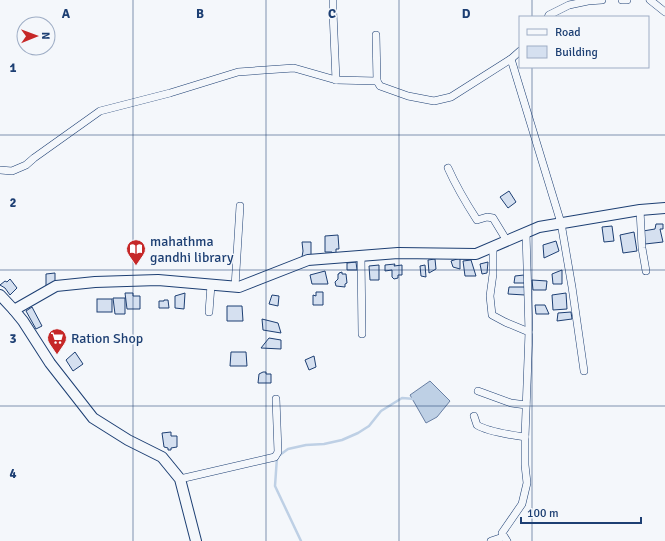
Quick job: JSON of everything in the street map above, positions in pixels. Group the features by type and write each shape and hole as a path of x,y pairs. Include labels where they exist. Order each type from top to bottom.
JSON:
{"street":[{"path":"333,0 336,80"},
{"path":"549,16 569,5 602,0"},
{"path":"622,0 627,0"},
{"path":"650,0 665,12"},
{"path":"376,35 378,81 380,86 408,96 434,101 451,97 511,59 519,52"},
{"path":"511,59 561,223 584,371"},
{"path":"0,170 12,171 26,165 100,111 170,93 238,72 294,68 336,80 378,81"},
{"path":"448,168 461,194 477,220 487,217 493,218 507,241"},
{"path":"235,287 240,206"},
{"path":"14,310 56,286 95,282 158,280 239,287 308,260 398,253 476,254 539,227 640,210 665,208"},
{"path":"640,210 642,248 646,271"},
{"path":"491,541 505,539 502,533 522,504 527,483 525,437 529,332 526,233"},
{"path":"493,247 493,274 490,296 492,315 529,332"},
{"path":"361,256 362,334"},
{"path":"209,312 211,285"},
{"path":"0,295 23,321 50,362 93,418 128,440 162,457 180,479 196,541"},
{"path":"478,391 511,404 526,405"},
{"path":"180,479 275,457 278,452 276,400"},
{"path":"474,416 477,425 481,428 525,437"}],"water":[{"path":"430,381 450,401 437,417 426,423 410,395"}],"building":[{"path":"509,191 516,202 508,208 500,197"},
{"path":"656,224 663,224 663,229 660,229 663,242 645,244 643,231 655,229"},
{"path":"612,226 614,241 604,242 602,227"},
{"path":"634,232 637,251 623,253 620,235"},
{"path":"338,235 339,249 336,249 336,254 332,254 332,252 325,252 325,236"},
{"path":"556,241 559,251 544,258 543,245"},
{"path":"302,242 311,242 311,257 302,257"},
{"path":"460,258 460,269 453,267 451,261"},
{"path":"435,259 436,269 429,273 428,260"},
{"path":"471,260 476,276 465,276 463,261"},
{"path":"356,262 357,270 347,270 347,263"},
{"path":"488,262 487,273 482,274 480,264"},
{"path":"395,264 394,266 402,265 402,275 398,275 398,278 394,279 392,277 392,270 385,271 385,265"},
{"path":"379,265 379,280 370,280 369,266"},
{"path":"425,265 426,277 421,276 420,266"},
{"path":"562,270 562,284 553,284 552,274"},
{"path":"325,271 328,284 312,284 310,275"},
{"path":"342,272 342,274 346,274 347,283 345,284 345,287 336,286 335,282 338,279 338,274"},
{"path":"55,273 55,284 46,286 46,274"},
{"path":"524,275 525,283 514,283 515,276"},
{"path":"10,279 17,288 10,295 5,288 0,285"},
{"path":"532,280 547,281 546,290 533,290"},
{"path":"509,287 525,287 525,295 508,294"},
{"path":"316,292 323,292 323,305 313,305 313,295 316,296"},
{"path":"125,293 133,293 133,296 140,296 140,309 127,309"},
{"path":"185,293 184,309 175,308 175,296"},
{"path":"566,293 567,309 553,310 552,295"},
{"path":"272,295 279,296 278,306 269,304"},
{"path":"113,298 125,298 125,314 115,314"},
{"path":"97,299 112,299 112,312 97,312"},
{"path":"168,300 169,308 159,308 159,301"},
{"path":"535,305 545,305 549,314 536,314"},
{"path":"227,306 242,306 243,321 227,321"},
{"path":"32,307 42,326 36,329 26,311"},
{"path":"571,312 572,319 557,321 558,313"},
{"path":"262,319 278,323 281,333 263,330"},
{"path":"269,338 281,340 281,349 261,348"},
{"path":"75,352 83,364 73,371 66,360"},
{"path":"231,352 246,352 247,366 230,366"},
{"path":"314,356 316,367 309,370 305,360"},
{"path":"266,372 266,374 271,374 271,383 258,383 259,374"},
{"path":"171,432 171,436 177,436 177,447 168,450 168,448 164,447 162,433"}],"waterway":[{"path":"301,541 275,486 277,457 288,449 342,440 369,426 381,411 402,398 415,399"}],"place":[{"name":"mahathma gandhi library","path":"136,266"},
{"name":"Ration Shop","path":"57,355"}]}
